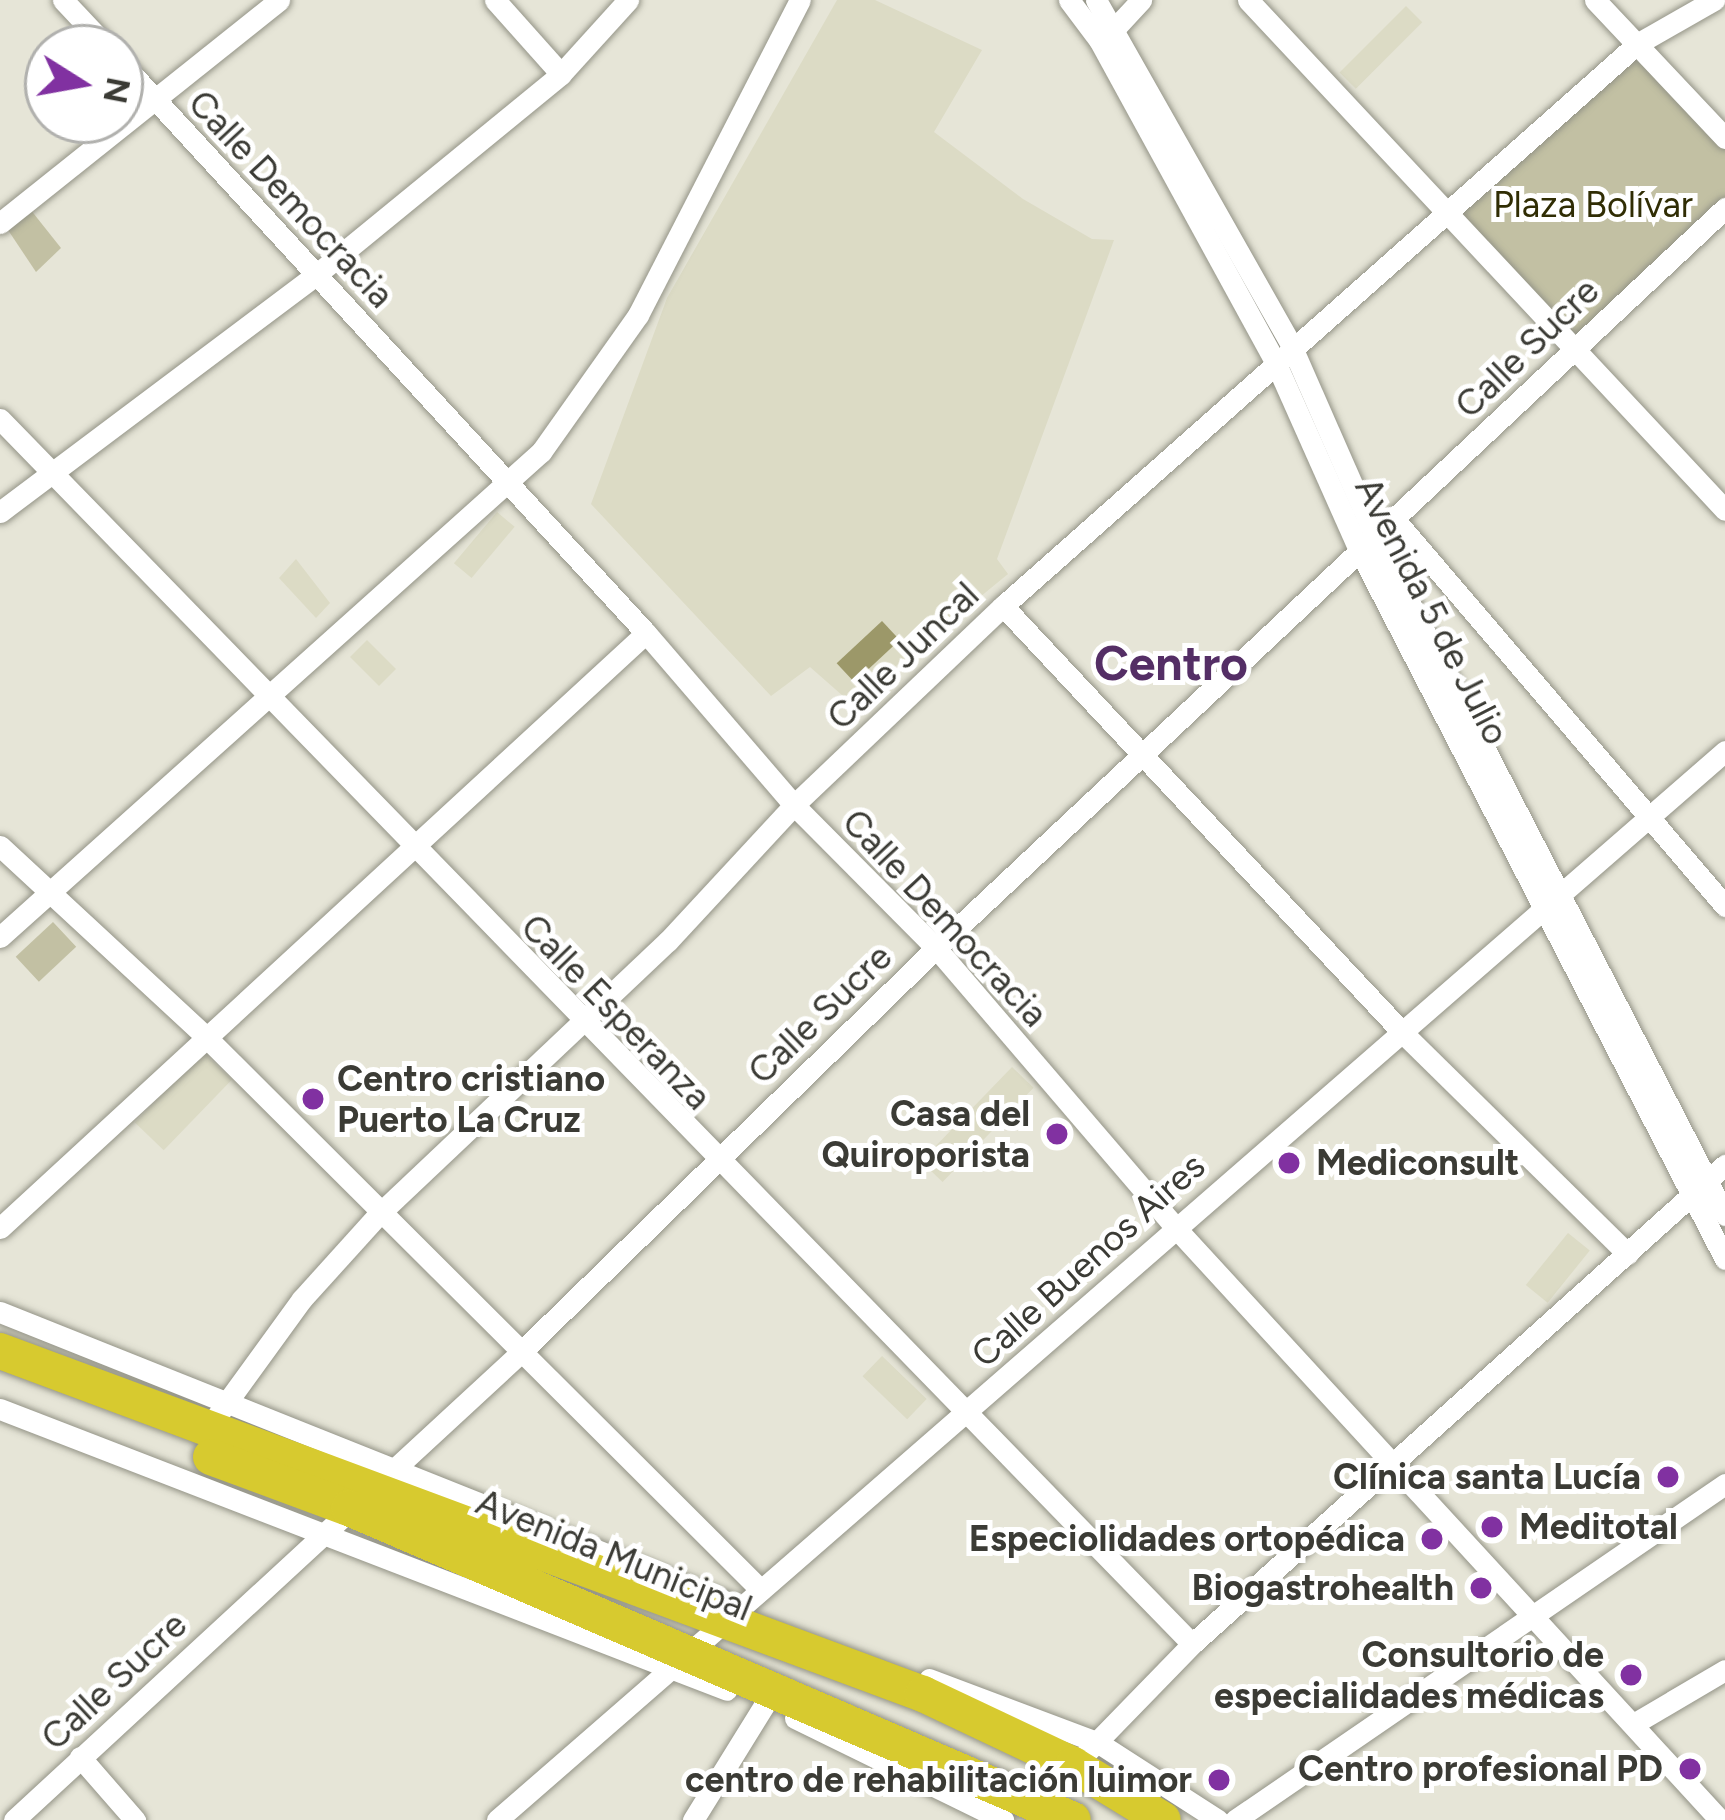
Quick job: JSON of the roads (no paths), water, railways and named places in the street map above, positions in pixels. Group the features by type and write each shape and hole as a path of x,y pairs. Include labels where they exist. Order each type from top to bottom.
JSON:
{"highway":[{"name":"Avenida Municipal","path":"0,1351 213,1445"},
{"name":"Avenida Municipal","path":"0,1376 213,1445 371,1486 731,1614 923,1694 1085,1754 1163,1820"},
{"name":"Avenida Municipal","path":"371,1486 683,1661 1014,1814 1072,1820"}],"street":[{"path":"63,0 86,24"},
{"path":"0,224 279,0"},
{"path":"495,0 561,74"},
{"path":"0,512 317,274 561,74 628,0"},
{"path":"0,937 271,702 507,486 582,404 638,315 800,0"},
{"name":"Avenida 5 de Julio","path":"1069,0 1099,40 1283,352"},
{"name":"Avenida 5 de Julio","path":"1096,0 1116,27 1283,352 1366,542 1555,898 1700,1190 1725,1259"},
{"path":"1116,27 1141,0"},
{"path":"1248,0 1442,215 1725,510"},
{"path":"1595,0 1725,139"},
{"name":"Calle Juncal","path":"213,1445 377,1216 581,1024 794,805 1003,606 1283,352 1637,44 1714,0"},
{"name":"Calle Democracia","path":"144,87 646,633 794,805 936,948 1173,1225 1722,1819"},
{"name":"Calle Sucre","path":"14,1820 519,1354 936,948 1725,208"},
{"name":"Calle Esperanza","path":"0,419 714,1161 1192,1644"},
{"path":"1395,520 1725,906"},
{"path":"1003,606 1402,1033 1628,1254"},
{"path":"0,1228 646,633"},
{"name":"Calle Buenos Aires","path":"497,1820 965,1414 1173,1225 1725,751"},
{"path":"0,846 207,1038 377,1216 759,1588"},
{"path":"1085,1754 1192,1644 1725,1165"},
{"name":"Avenida 5 de Julio","path":"1700,1190 1725,1215"},
{"name":"Avenida Municipal","path":"0,1312 213,1445 321,1534 683,1661 765,1704 1014,1814"},
{"name":"Avenida Municipal","path":"0,1409 213,1445"},
{"path":"1235,1820 1725,1484"},
{"path":"1635,1723 1725,1670"},
{"path":"693,1820 765,1704"},
{"name":"Avenida Municipal","path":"1085,1754 1217,1820"},
{"path":"80,1756 135,1820"}],"place":[{"name":"Centro cristiano Puerto La Cruz","path":"313,1099"},
{"name":"Casa del Quiroporista","path":"1057,1134"},
{"name":"Mediconsult","path":"1289,1163"},
{"name":"Clínica santa Lucía","path":"1668,1477"},
{"name":"Meditotal","path":"1492,1527"},
{"name":"Especiolidades ortopédica","path":"1432,1539"},
{"name":"Biogastrohealth","path":"1481,1588"},
{"name":"Consultorio de especialidades médicas","path":"1631,1675"},
{"name":"Centro profesional PD","path":"1690,1769"},
{"name":"centro de rehabilitación luimor","path":"1219,1780"}],"district":[{"name":"Centro","path":"1171,664"}],"park label":[{"name":"Plaza Bolívar","path":"1593,205"}]}
